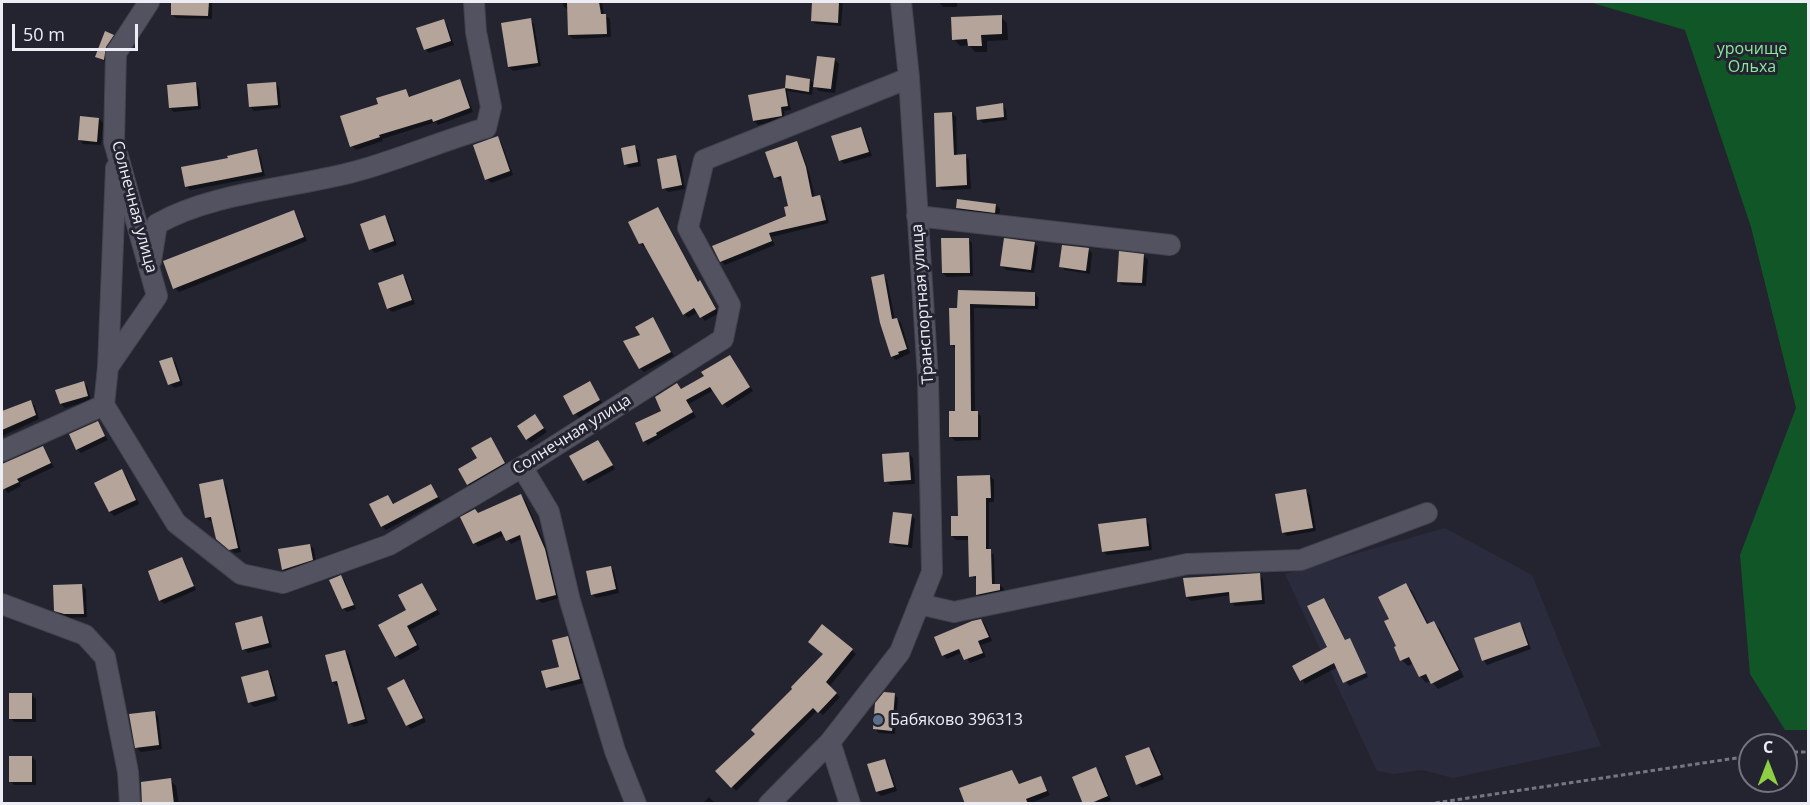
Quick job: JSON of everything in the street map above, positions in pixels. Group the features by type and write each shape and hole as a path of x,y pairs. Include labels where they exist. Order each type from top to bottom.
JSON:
{"street":[{"name":"Солнечная улица","path":"149,2 116,53 114,142 157,296 108,367 104,405 176,523 241,574 284,583 389,545 522,467 723,339 730,305 688,228 704,160 909,78"},
{"path":"150,270 157,224 176,213 231,198 297,186 364,169 486,128 491,107 476,32 474,2"},
{"name":"Транспортная улица","path":"769,804 830,742 900,652 932,572 928,378 909,78 901,2"},
{"path":"108,367 117,150"},
{"path":"917,216 1170,244"},
{"path":"2,451 104,405"},
{"path":"522,467 549,512 570,601 608,729 636,804"},
{"path":"919,604 954,612 1187,564 1301,560 1426,513"},
{"path":"2,604 85,635 105,657 128,772 130,804"},
{"path":"830,742 850,804"}],"path":[{"path":"1428,804 1738,758"}],"shaded area":[{"path":"1445,528 1532,575 1601,746 1453,778 1422,770 1393,774 1377,771 1285,574"}],"green space":[{"name":"урочище Ольха","path":"1589,2 1808,2 1808,730 1785,730 1750,674 1740,555 1796,408 1751,227 1685,30"}],"building":[{"path":"171,2 209,2 208,16 171,15"},
{"path":"567,2 599,2 601,14 606,14 607,34 568,35"},
{"path":"812,2 839,2 838,23 811,21"},
{"path":"1002,15 1002,34 981,35 982,46 968,46 967,39 952,40 951,17"},
{"path":"531,18 538,63 508,67 501,23"},
{"path":"444,19 451,41 424,50 416,28"},
{"path":"105,31 114,35 106,47 104,60 95,57"},
{"path":"817,56 835,58 831,89 813,87"},
{"path":"786,75 810,79 809,92 785,88"},
{"path":"460,79 470,108 433,122 432,119 379,135 380,137 350,147 340,116 378,104 376,98 406,89 409,97"},
{"path":"196,82 198,106 169,108 167,85"},
{"path":"276,82 278,105 249,107 247,84"},
{"path":"785,88 788,106 781,107 782,116 753,121 748,95"},
{"path":"1003,103 1004,117 977,120 976,107"},
{"path":"952,112 954,155 966,154 967,185 936,187 934,113"},
{"path":"80,116 99,118 97,142 78,140"},
{"path":"861,127 869,152 839,161 831,136"},
{"path":"498,136 510,171 485,180 473,145"},
{"path":"797,141 806,167 812,197 820,195 826,220 769,233 772,241 720,262 712,246 786,216 784,207 788,206 781,176 774,178 765,152"},
{"path":"635,145 638,162 624,165 621,148"},
{"path":"257,149 262,172 185,187 181,167 228,158 227,156"},
{"path":"676,155 682,185 662,189 657,159"},
{"path":"957,199 996,204 995,213 956,208"},
{"path":"658,207 698,282 700,280 716,309 700,318 694,308 683,315 643,243 639,244 628,222"},
{"path":"294,210 304,237 173,289 163,261"},
{"path":"385,215 394,241 369,250 360,224"},
{"path":"941,238 969,238 970,273 942,273"},
{"path":"1004,238 1035,242 1031,270 1000,266"},
{"path":"1062,245 1089,248 1086,271 1059,267"},
{"path":"1119,251 1144,254 1142,283 1117,282"},
{"path":"403,274 412,300 387,309 378,283"},
{"path":"884,274 892,319 897,318 907,349 891,357 880,323 871,277"},
{"path":"958,290 1035,292 1035,306 970,304 971,411 978,411 978,437 949,437 949,411 955,411 955,345 950,345 949,308 957,308"},
{"path":"653,317 671,352 639,369 623,341 640,335 635,327"},
{"path":"730,355 750,387 722,405 710,387 686,400 693,412 643,442 635,423 661,411 655,397 677,383 681,389 704,376 701,372"},
{"path":"172,357 180,381 168,385 159,361"},
{"path":"84,381 88,396 60,404 55,390"},
{"path":"590,381 600,400 573,415 563,396"},
{"path":"31,400 36,415 2,430 2,411"},
{"path":"535,414 544,428 526,440 517,426"},
{"path":"98,421 105,436 76,450 69,434"},
{"path":"491,437 505,463 467,485 458,469 477,458 471,448"},
{"path":"598,440 613,465 583,481 569,456"},
{"path":"43,446 51,463 17,479 19,482 2,490 2,464"},
{"path":"909,452 911,480 884,482 882,454"},
{"path":"122,469 136,500 109,512 94,483"},
{"path":"990,475 991,498 986,498 986,549 991,549 992,584 1000,584 1000,590 976,595 976,576 969,577 968,536 951,536 951,516 958,516 957,476"},
{"path":"223,479 238,548 229,550 216,539 211,517 205,518 199,484"},
{"path":"431,484 438,497 381,527 369,504 388,495 393,504"},
{"path":"1306,489 1313,528 1282,533 1275,494"},
{"path":"521,494 545,549 556,595 536,600 520,535 506,541 501,531 473,544 460,517 475,509 478,513"},
{"path":"893,512 912,514 908,545 889,543"},
{"path":"1146,518 1149,546 1102,552 1098,524"},
{"path":"310,544 313,560 282,570 278,549"},
{"path":"182,557 194,586 159,601 148,571"},
{"path":"611,566 616,589 591,595 586,571"},
{"path":"1260,573 1262,600 1230,603 1229,592 1186,597 1183,578"},
{"path":"341,575 354,605 342,609 329,580"},
{"path":"422,583 437,610 407,626 417,645 395,657 378,625 406,610 398,595"},
{"path":"1406,583 1427,624 1434,621 1459,670 1431,684 1426,674 1419,677 1409,657 1400,661 1394,647 1396,646 1384,621 1389,619 1378,597"},
{"path":"82,584 84,614 64,614 54,611 53,585"},
{"path":"1324,598 1345,640 1350,638 1366,673 1343,683 1334,663 1300,681 1292,666 1327,647 1307,606"},
{"path":"262,616 269,643 242,650 235,623"},
{"path":"981,619 989,637 978,641 983,653 964,660 959,649 942,656 934,637"},
{"path":"1520,622 1528,645 1482,661 1474,638"},
{"path":"822,624 853,649 826,682 837,693 818,713 813,708 731,788 715,771 755,734 751,730 823,654 808,642"},
{"path":"568,636 580,679 546,688 541,671 559,667 552,640"},
{"path":"345,650 365,719 348,724 337,681 332,682 325,655"},
{"path":"268,670 275,696 248,703 241,677"},
{"path":"404,679 423,718 406,726 387,688"},
{"path":"884,692 895,693 892,731 873,729 875,703"},
{"path":"9,693 32,693 32,719 9,719"},
{"path":"155,711 159,745 135,748 129,714"},
{"path":"1149,747 1161,775 1136,785 1125,756"},
{"path":"9,756 32,756 32,782 9,782"},
{"path":"885,759 894,787 876,792 867,764"},
{"path":"1096,767 1108,796 1089,804 1083,804 1072,777"},
{"path":"1012,770 1019,784 1041,776 1047,791 1026,799 1028,804 965,804 959,788"},
{"path":"171,778 174,804 142,804 141,782"}],"place":[{"name":"Бабяково 396313","path":"878,720"}]}
